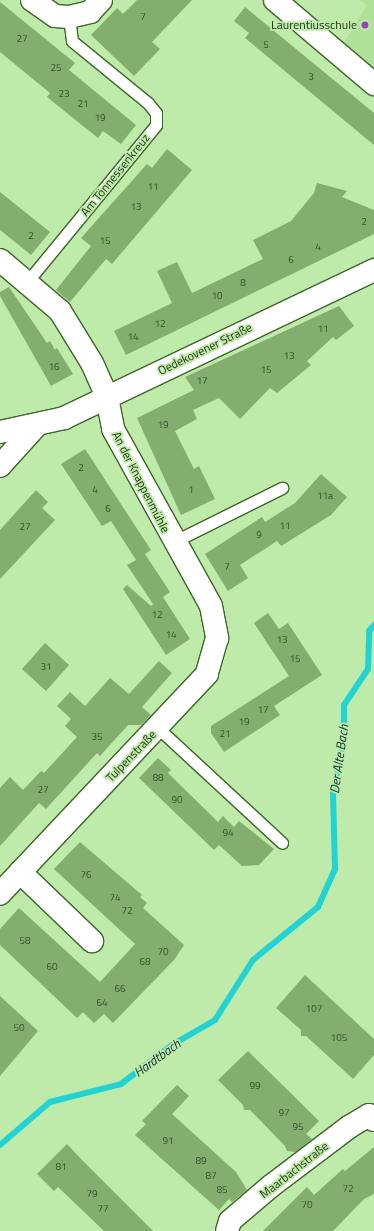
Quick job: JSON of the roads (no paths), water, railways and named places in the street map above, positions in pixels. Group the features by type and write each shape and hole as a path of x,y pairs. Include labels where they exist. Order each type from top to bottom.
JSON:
{"street":[{"path":"32,0 55,16 69,17 90,12 101,0"},
{"path":"275,0 374,84"},
{"name":"An der Knappenmühle","path":"0,260 60,311 92,363 107,397 113,430 173,542 210,606 217,638 207,674 158,728"},
{"name":"Oedekovener Straße","path":"0,432 36,426 64,418 374,270"},
{"path":"0,466 36,426"},
{"name":"Tulpenstraße","path":"0,894 158,728"},
{"path":"20,872 92,941"},
{"name":"Maarbachstraße","path":"227,1231 230,1221 271,1186 372,1114"}],"lane":[{"name":"Am Tönnessenkreuz","path":"27,282 156,125 156,113 148,103 72,41 69,17"},
{"name":"An der Knappenmühle","path":"173,542 282,488"},
{"name":"Tulpenstraße","path":"158,728 282,843"}],"waterway":[{"name":"Hardtbach","path":"0,1145 50,1102 121,1084 172,1045 215,1020 253,960 318,907 335,869 333,793 344,741 344,705 368,669 369,631 374,625"}],"place":[{"name":"Laurentiusschule","path":"365,25"}],"water label":[{"name":"Der Alte Bach","path":"339,759"}]}
